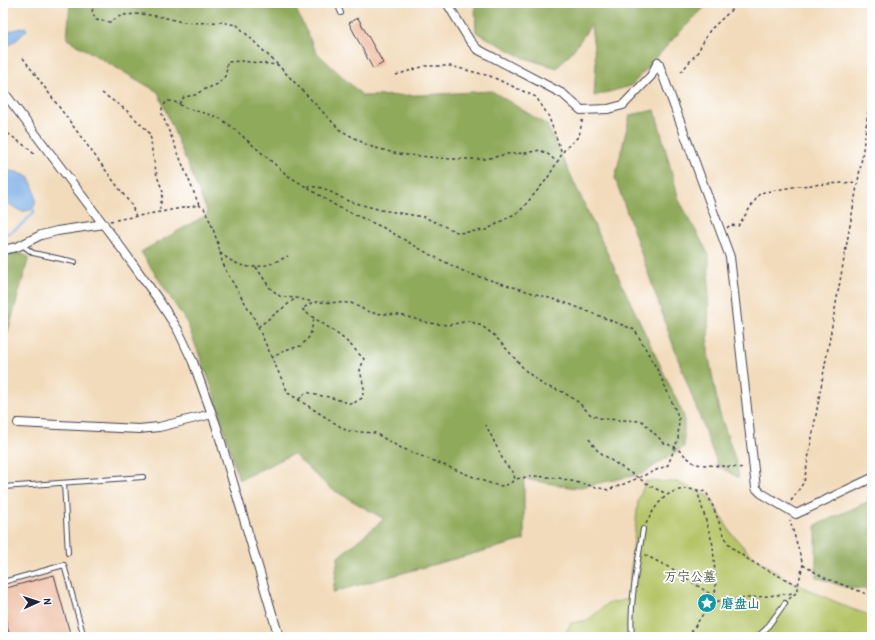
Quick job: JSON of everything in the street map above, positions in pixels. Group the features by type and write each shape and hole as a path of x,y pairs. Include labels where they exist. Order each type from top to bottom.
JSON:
{"street":[{"path":"447,3 470,41 477,49 563,94 581,110 608,109 623,105 651,76 658,62 730,257 756,488 760,493 796,514 872,478"},
{"path":"3,91 104,224 158,299 178,330 193,362 212,414 279,637"},
{"path":"3,250 17,247 41,235 104,224"},
{"path":"18,423 139,429 159,427 212,414"}],"lane":[{"path":"337,3 341,13"},
{"path":"21,245 33,253 75,262"},
{"path":"3,487 143,477"},
{"path":"64,483 68,553"},
{"path":"632,637 631,625 643,529"},
{"path":"3,582 64,565 84,637"},
{"path":"757,637 766,629 785,603"}],"path":[{"path":"94,3 92,12 96,20 110,22 122,15 142,14 182,22 220,22 237,25 278,65 340,130 369,146 398,154 451,159 486,159 507,154 540,150 557,162"},
{"path":"681,72 696,53 710,30 739,3"},
{"path":"23,58 132,206 136,217"},
{"path":"179,104 184,97 195,95 218,84 226,75 227,62 241,61 278,65"},
{"path":"396,75 425,66 450,66 490,76 536,97 548,115 562,153"},
{"path":"785,603 796,593 803,566 786,508 804,482 857,182 872,83"},
{"path":"102,93 126,110 148,131 151,139 157,176 163,192 159,213"},
{"path":"173,101 179,104 186,108 218,117 232,127 287,175 338,207 384,228 429,254 467,272 569,304 635,330 658,371 679,418 678,439 668,464 608,490 559,478 534,476 515,479 510,484 501,486 486,482 399,447 375,433 347,431 288,393 253,316 226,273 212,226 204,208 199,205 162,114 162,108 167,102 173,101"},
{"path":"305,186 323,188 348,201 381,210 424,217 459,233 486,230 520,211 547,179 562,153 579,136 584,110"},
{"path":"3,130 36,155"},
{"path":"721,232 730,225 738,226 760,193 798,186 857,182"},
{"path":"104,224 113,220 199,205"},
{"path":"220,253 237,264 256,267 273,264 288,256"},
{"path":"256,267 270,288 281,296 313,302 351,303 371,313 401,315 429,323 448,325 469,321 482,326 495,336 521,366 542,385 563,392 578,402 591,415 603,419 642,421 664,443 675,447 695,464 754,468"},
{"path":"258,327 296,298"},
{"path":"299,400 307,392 352,404 362,398 364,388 360,370 364,359 335,332 302,309 313,302"},
{"path":"271,358 288,349 301,346 310,336 314,318"},
{"path":"486,425 505,464 513,472 515,479"},
{"path":"589,439 597,450 638,478 667,494"},
{"path":"643,529 654,507 667,494 680,490 697,490 706,492 728,542 743,556 798,586"},
{"path":"688,637 711,602 716,589 713,545 697,490"},
{"path":"640,552 674,570 713,596"},
{"path":"803,566 825,578 872,596"},
{"path":"711,602 796,593"}],"green space":[{"path":"70,3 293,3 316,52 363,96 421,95 492,91 547,125 684,416 684,447 642,474 576,488 524,479 524,540 333,592 338,557 384,519 330,488 293,454 239,480 212,388 187,323 141,252 208,214 158,92 67,39"},
{"path":"473,3 709,3 674,38 631,86 594,96 596,64 591,25 575,48 557,68 524,58 476,32 475,5"},
{"path":"655,110 679,200 709,255 708,353 719,411 737,465 739,478 718,466 677,356 615,178 630,115"},
{"path":"14,251 29,257 3,349 3,254"},
{"name":"万宁公墓","path":"646,481 677,482 709,496 731,533 749,553 786,579 849,608 872,616 872,637 563,637 571,623 588,620 607,604 628,599 638,501"},
{"path":"872,500 872,590 845,587 816,577 816,525"}],"water":[{"path":"25,27 27,30 3,50 3,33"},
{"path":"10,171 29,177 36,197 33,209 22,212 9,204 3,194 3,173"}],"building":[{"path":"358,18 383,63 373,69 349,23"},
{"path":"54,575 71,637 10,637 3,610 3,589"}],"waterway":[{"path":"3,235 16,229 24,223 34,212 33,209"}],"place":[{"name":"磨盘山","path":"707,603"}]}
